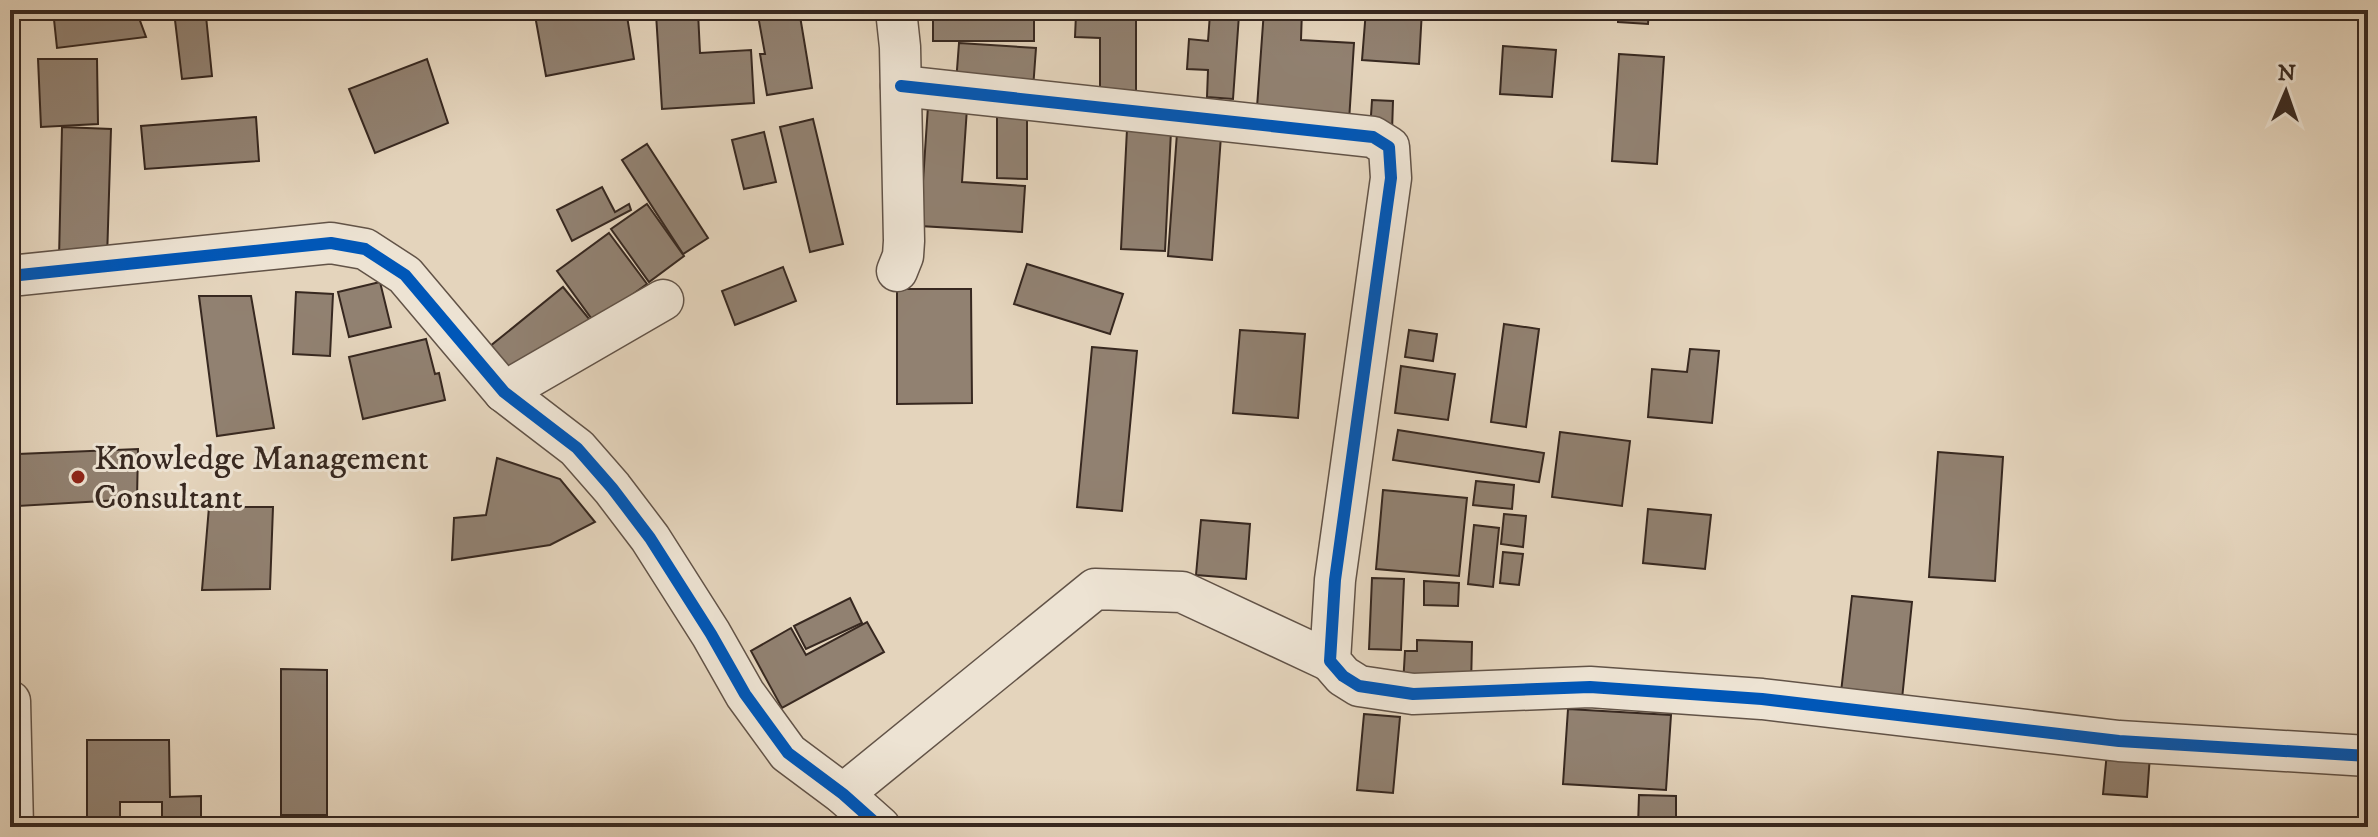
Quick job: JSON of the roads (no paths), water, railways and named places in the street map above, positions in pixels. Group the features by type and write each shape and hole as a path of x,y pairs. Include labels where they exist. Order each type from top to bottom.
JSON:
{"street":[{"path":"896,10 900,47 904,241 903,256 897,271"},
{"path":"901,86 1373,137 1389,147 1391,178 1335,580 1330,661"},
{"path":"10,276 331,243 365,249 405,275 504,392 577,448 650,538 745,694 788,753 843,794 880,827"},
{"path":"504,392 663,300"},
{"path":"843,794 1095,589 1182,592 1330,661 1343,676 1359,686 1413,694 1590,687 1762,699 2119,741 2368,756"},
{"path":"10,701 13,827"}],"place":[{"name":"Knowledge Management Consultant","path":"78,477"}]}
